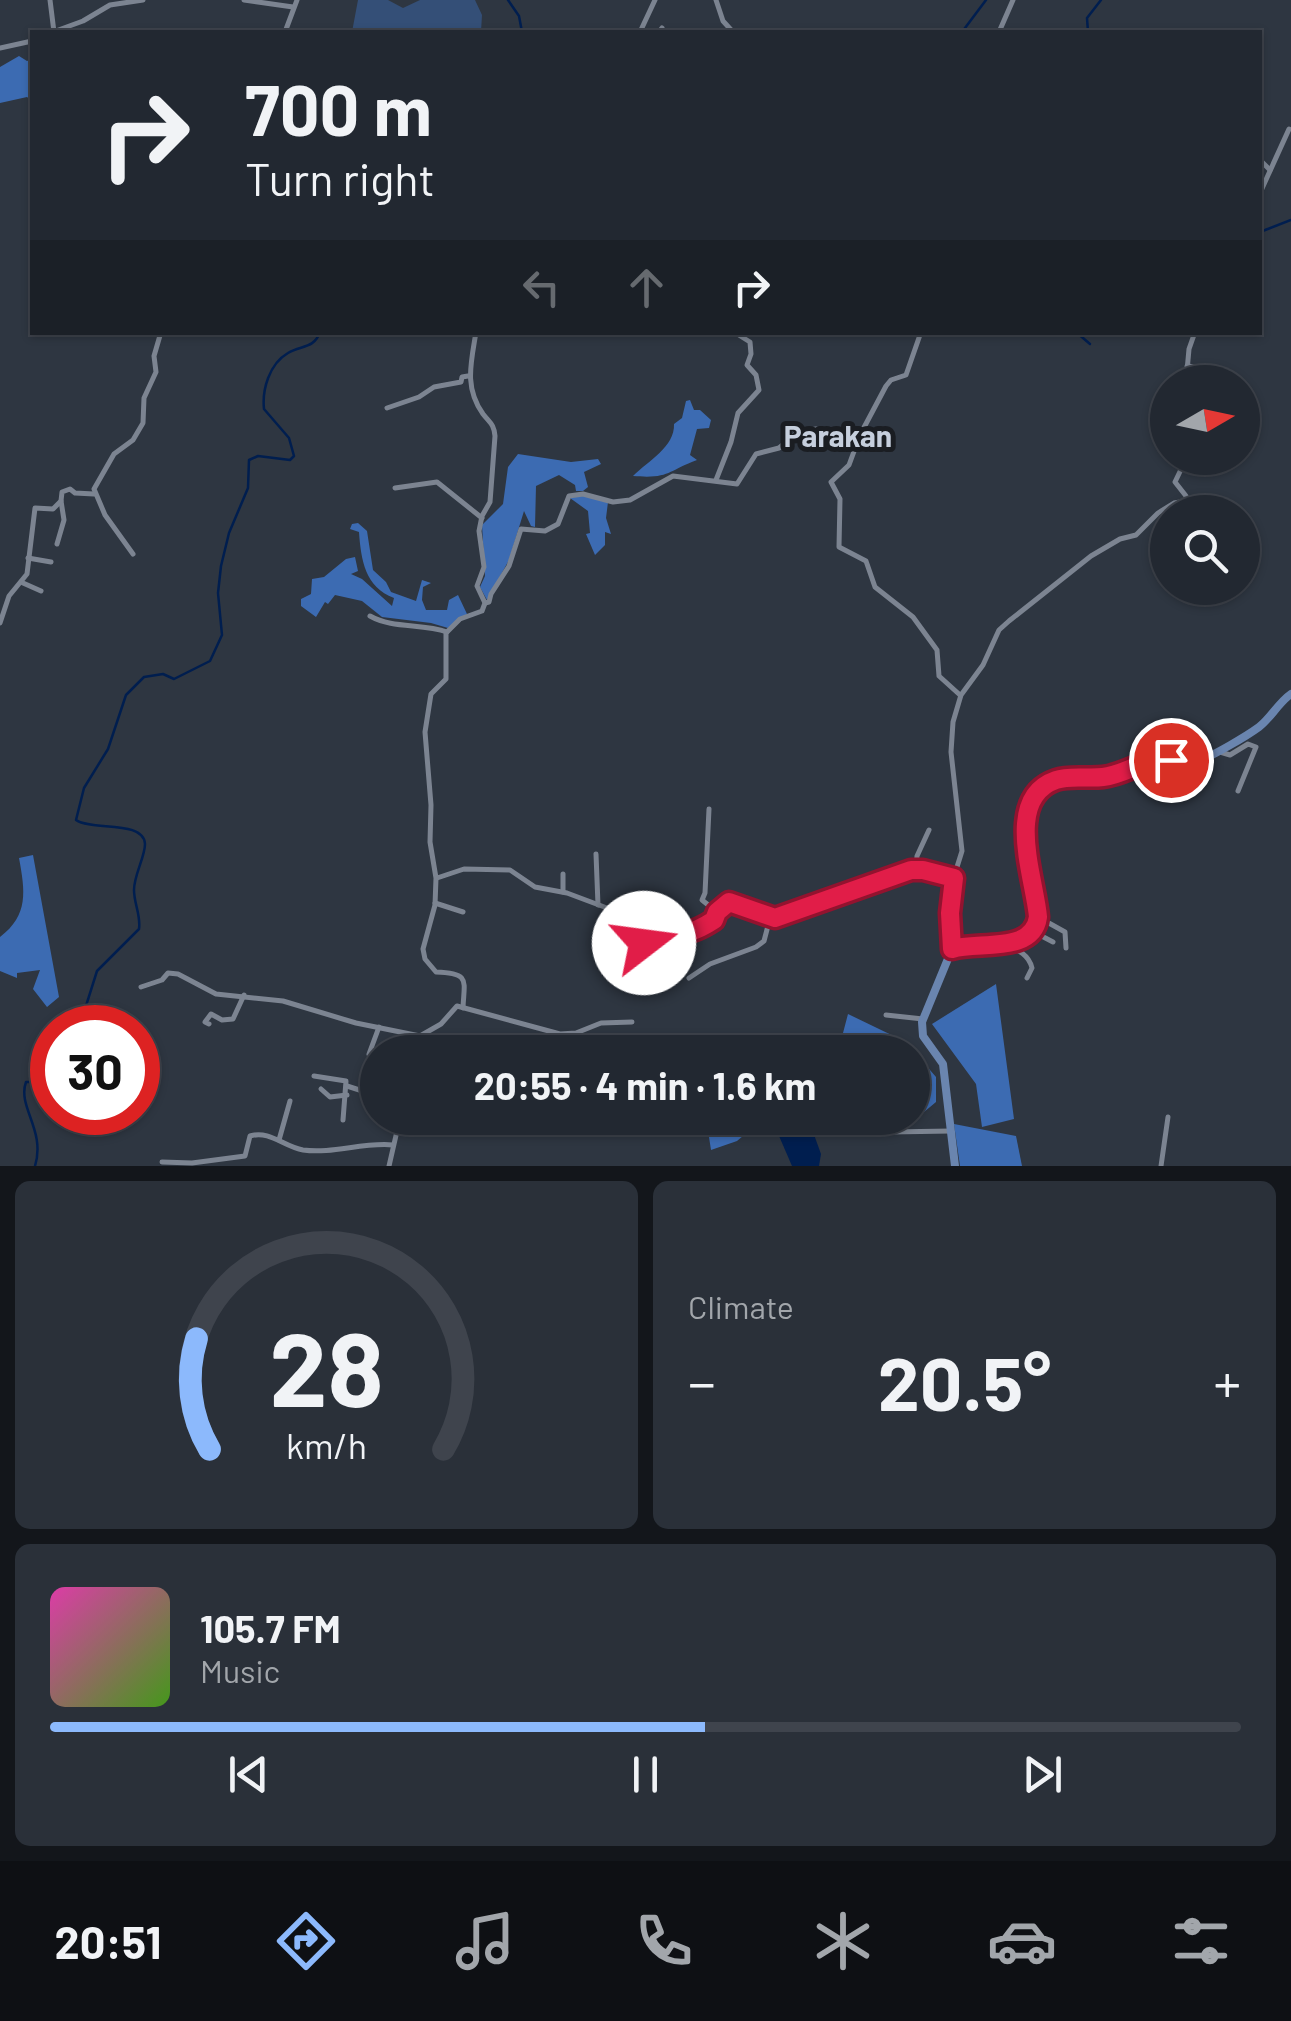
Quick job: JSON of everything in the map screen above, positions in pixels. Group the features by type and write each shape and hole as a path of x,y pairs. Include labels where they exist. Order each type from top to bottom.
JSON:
{"main road":[{"path":"955,1166 943,1064 923,1036 923,1019 952,949 1001,943 1034,932 1038,917 1024,826 1042,789 1060,779 1110,776 1148,761 1163,759 1191,764 1261,726 1291,694"}],"street":[{"path":"50,0 54,30"},
{"path":"59,30 110,5 143,0"},
{"path":"244,0 295,4 286,30"},
{"path":"643,30 654,0"},
{"path":"716,0 723,21 731,30"},
{"path":"1000,30 1013,0"},
{"path":"0,48 30,40"},
{"path":"1262,188 1288,129"},
{"path":"1262,162 1270,170"},
{"path":"133,554 95,494 114,454 133,440 143,424 144,398 156,372 154,356 160,335"},
{"path":"475,335 469,386 494,430 490,502 480,524"},
{"path":"716,480 738,413 759,390 756,375 747,365 750,342 739,335"},
{"path":"919,335 906,375 886,386 846,470 831,482 840,499 840,546 866,561 875,587 915,618 937,650 939,676 961,695"},
{"path":"1187,365 1194,335"},
{"path":"387,408 419,397 434,387 462,382 462,377 468,376"},
{"path":"462,1008 465,982 453,972 436,972 423,949 435,903 436,878 430,842 425,732 431,694 446,679 447,632 460,619 482,611 489,602 490,594 510,566 521,529 545,531 558,524 570,496 586,494 600,500 626,501 673,476 740,483 756,454 780,448 798,432 820,429 858,440"},
{"path":"952,949 950,913 962,843 950,743 961,695 1008,621 1091,556 1136,535 1158,512 1186,501 1175,484 1178,475"},
{"path":"395,488 437,482 476,517 484,568 477,586 485,603"},
{"path":"0,623 9,596 23,584 27,574 36,508 54,508 62,492 70,489 95,494"},
{"path":"57,544 64,520 60,501"},
{"path":"28,558 50,562"},
{"path":"23,584 41,591"},
{"path":"370,616 380,622 430,626 447,632"},
{"path":"1218,750 1227,756 1248,744 1255,746 1238,791"},
{"path":"709,809 706,892 702,900 717,912"},
{"path":"916,869 917,856 930,830"},
{"path":"596,854 598,904"},
{"path":"436,878 464,870 510,870 535,886 563,892 683,935 709,924 729,902 770,918 793,914 916,869 954,878"},
{"path":"563,874 563,892"},
{"path":"435,903 463,912"},
{"path":"1038,917 1065,932 1066,948"},
{"path":"690,978 710,964 764,941 770,918"},
{"path":"646,924 639,959 649,976"},
{"path":"1034,932 1053,942"},
{"path":"1001,943 1019,950 1029,960 1032,968 1027,978"},
{"path":"142,987 173,973 216,994 283,1001 415,1035"},
{"path":"209,1024 205,1022 211,1014 222,1020 233,1019 244,995"},
{"path":"422,1035 441,1024 457,1006 560,1034 576,1033 601,1023 632,1022"},
{"path":"886,1015 923,1019"},
{"path":"375,1035 378,1027"},
{"path":"314,1076 345,1080 343,1120"},
{"path":"346,1085 360,1090"},
{"path":"320,1089 330,1097 347,1094"},
{"path":"280,1140 290,1101"},
{"path":"1160,1166 1168,1118"},
{"path":"930,1132 951,1132"},
{"path":"162,1162 244,1156 252,1134 263,1134 304,1150 393,1145"},
{"path":"389,1166 396,1135"}],"shaded area":[{"path":"358,0 388,0 403,8 420,0 475,0 482,15 481,30 352,30"},
{"path":"19,56 30,60 30,99 0,103 0,67"},
{"path":"690,400 694,410 700,410 711,420 709,428 697,429 690,455 697,460 662,475 633,476 665,447 674,424 682,418 686,401"},
{"path":"518,454 571,462 598,459 601,464 584,472 588,487 583,491 576,491 575,485 559,475 536,486 535,527 524,511 509,560 487,600 480,587 485,576 482,525 503,504 508,467"},
{"path":"585,495 608,502 606,518 611,534 605,532 605,545 595,555 586,534 590,533 588,511 570,498"},
{"path":"358,523 367,531 373,570 391,592 416,601 422,580 431,583 423,587 426,610 447,610 449,600 458,595 467,614 448,628 382,617 362,601 335,595 316,617 301,606 301,599 311,594 312,579 324,577 346,559 355,557 358,571 351,574 392,606 394,598 377,587 366,571 359,532 350,529"},
{"path":"33,855 59,997 49,1005 33,989 40,970 17,973 17,978 0,971 0,937 16,920 23,902 19,858"},
{"path":"996,984 1014,1119 982,1127 976,1084 932,1024"},
{"path":"848,1014 892,1035 842,1035"},
{"path":"930,1070 936,1077 936,1102 930,1107"},
{"path":"954,1124 1016,1136 1022,1166 960,1166"},
{"path":"709,1135 744,1135 737,1141 711,1150"},
{"path":"779,1135 814,1135 821,1154 819,1166 792,1166"}],"waterway":[{"path":"508,0 519,16 522,30"},
{"path":"964,30 986,0"},
{"path":"1088,30 1087,18 1101,0"},
{"path":"1262,231 1291,220"},
{"path":"86,1005 97,971 139,929 134,890 145,844 136,832 76,820 84,788 108,749 126,695 144,677 163,674 174,679 210,661 222,635 218,593 221,566 229,533 248,488 249,460 258,456 290,460 294,456 289,438 264,409 268,378 281,358 311,344 318,335"},
{"path":"1080,335 1090,344"},
{"path":"30,1082 26,1082 24,1091 30,1116"},
{"path":"35,1166 36,1135"}],"district":[{"name":"Parakan","path":"838,435"}],"route":[{"path":"644,943 646,924 674,935 688,934 709,924 729,902 775,918 916,869 954,878 950,913 952,949 1025,938 1036,929 1038,917 1024,821 1042,789 1060,779 1110,776 1140,763 1171,760"}]}
